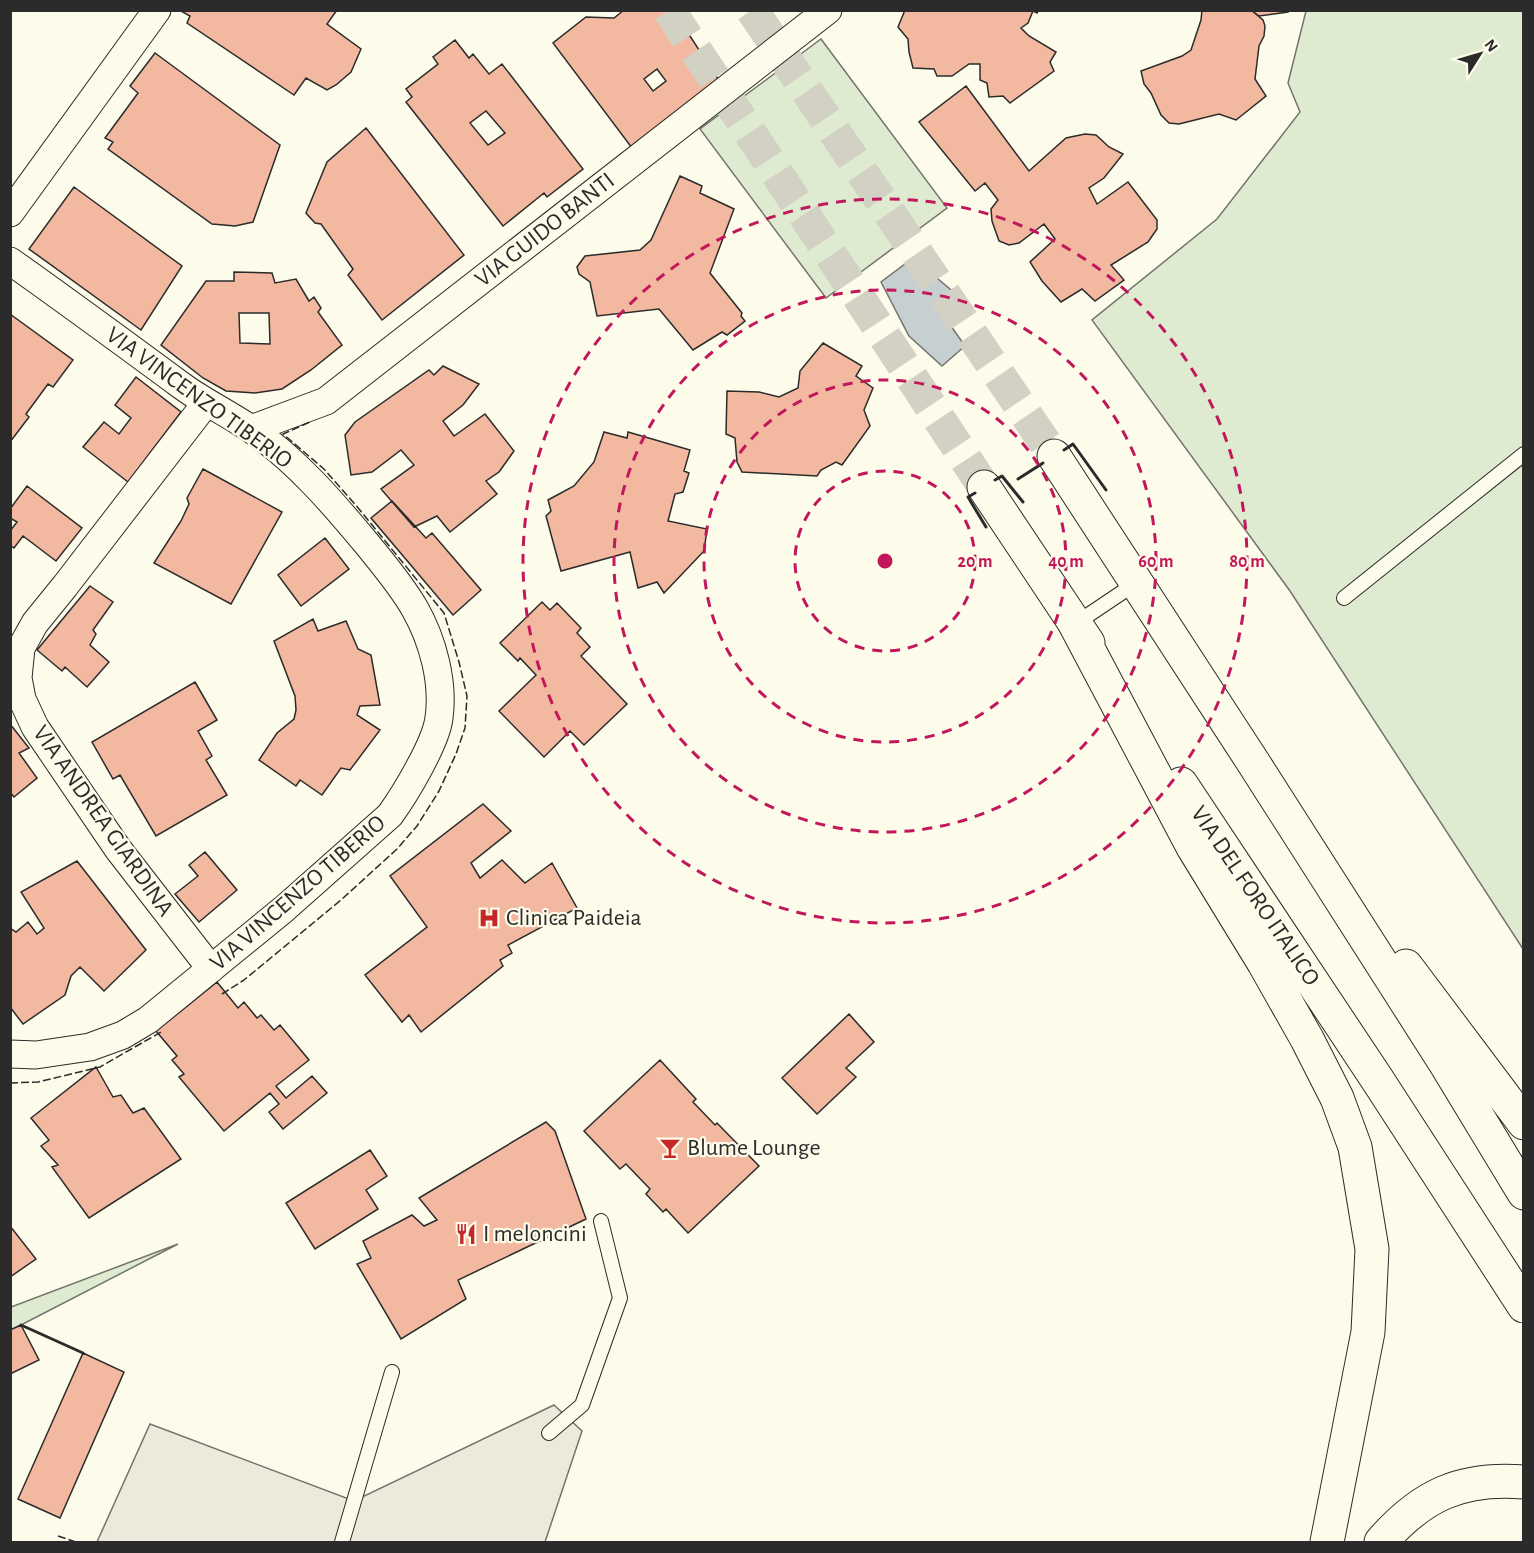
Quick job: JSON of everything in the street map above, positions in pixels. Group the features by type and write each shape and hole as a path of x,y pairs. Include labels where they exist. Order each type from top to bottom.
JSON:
{"highway":[{"path":"1054,456 1253,762 1524,1193"},
{"name":"VIA DEL FORO ITALICO","path":"984,487 1377,1079 1524,1306"},
{"path":"1075,624 1194,847 1307,1039 1337,1098 1356,1147 1372,1249 1368,1332 1327,1542"},
{"path":"1253,762 1524,1123"},
{"path":"1381,1542 1408,1515 1442,1492 1460,1485 1483,1481 1524,1482"}],"street":[{"path":"10,213 157,10"},
{"name":"VIA GUIDO BANTI","path":"252,429 326,401 828,10"},
{"name":"VIA VINCENZO TIBERIO","path":"10,261 206,403 252,429 292,463 322,493 403,589 416,611 436,664 440,709 434,737 402,797 390,814 312,884 148,1020 107,1042 76,1050 36,1055 10,1054"},
{"name":"VIA ANDREA GIARDINA","path":"206,403 35,623 21,648 18,678 22,699 39,735 118,849 211,969"}],"lane":[{"path":"1344,598 1524,454"},
{"path":"1075,624 1136,582"},
{"path":"549,1433 582,1405 620,1298 601,1221"},
{"path":"342,1542 392,1372"}],"green space":[{"path":"1306,11 1523,11 1523,949 1290,591 1092,320 1217,219 1300,112 1288,83"},
{"path":"821,39 947,208 826,298 700,129"},
{"path":"178,1244 21,1325 11,1330 11,1307"}],"shaded area":[{"path":"913,258 963,300 952,316 944,311 941,312 965,346 942,366 909,336 881,282"},
{"path":"554,1405 582,1431 545,1542 97,1542 150,1424 354,1501"}],"building":[{"path":"337,10 327,24 361,49 351,72 327,90 306,78 294,95 187,23 190,16 181,11"},
{"path":"624,10 673,10 720,82 632,148 553,43 586,17 614,18","holes":["657,69 666,81 653,91 644,79"]},
{"path":"905,10 1039,10 1037,13 1033,11 1028,23 1021,28 1029,36 1056,52 1050,62 1054,71 1010,103 1003,96 989,97 987,83 980,80 980,64 969,64 952,76 937,76 934,69 913,68 908,39 898,27"},
{"path":"1202,10 1251,10 1263,20 1264,36 1259,46 1255,79 1266,96 1236,120 1219,114 1179,124 1169,123 1161,115 1151,93 1144,84 1141,71 1182,56 1191,50"},
{"path":"1251,10 1288,10 1288,12 1259,16"},
{"path":"455,40 469,58 473,54 489,74 502,64 583,169 547,197 544,193 503,226 406,102 412,97 406,89 438,64 433,57","holes":["486,111 505,133 488,145 470,123"]},
{"path":"155,53 280,145 253,222 235,226 212,224 108,149 113,142 105,138 138,93 130,86"},
{"path":"966,86 1029,171 1066,138 1085,134 1096,135 1109,147 1123,154 1104,178 1089,188 1097,204 1128,182 1157,220 1157,229 1148,242 1111,265 1124,280 1095,301 1082,289 1061,302 1042,281 1030,262 1055,239 1044,224 1019,243 1009,245 999,241 992,221 991,209 998,200 985,183 975,191 919,122"},
{"path":"366,128 464,255 382,320 348,275 353,269 321,224 315,223 306,213 327,162"},
{"path":"680,176 702,186 700,193 734,209 710,273 742,313 741,316 745,321 727,335 722,332 693,350 659,309 597,316 590,282 579,274 577,267 585,256 640,250 651,240"},
{"path":"74,187 182,266 141,330 29,249"},
{"path":"234,272 272,273 275,283 296,279 309,301 314,297 321,308 318,312 342,345 311,370 282,389 255,393 226,391 203,378 161,345 206,281 234,281","holes":["239,313 269,313 270,344 240,343"]},
{"path":"10,314 73,360 53,387 48,384 26,414 29,417 10,442"},
{"path":"823,343 862,366 856,376 873,388 864,410 870,426 842,465 836,462 821,470 817,476 742,472 737,462 735,438 726,434 727,391 759,392 779,397 798,388 800,371"},
{"path":"443,366 479,384 463,405 443,421 454,436 485,414 514,451 499,472 486,481 497,494 450,532 437,516 414,527 381,489 414,465 401,450 372,472 351,475 345,435 355,422 429,370 434,375"},
{"path":"136,377 181,412 128,482 83,447 104,422 119,434 131,418 115,405"},
{"path":"604,432 627,438 628,432 690,450 684,471 689,473 683,492 675,494 668,521 707,529 704,551 664,593 657,582 638,588 630,552 561,571 546,516 551,511 548,500 574,486 594,462"},
{"path":"203,469 282,512 231,604 154,563 181,521 189,504 187,498"},
{"path":"27,486 82,528 56,561 23,536 14,548 10,545 10,531 17,522 10,518 10,509"},
{"path":"392,501 426,538 432,533 481,590 453,615 371,518"},
{"path":"325,538 349,569 301,606 278,575"},
{"path":"90,586 113,602 93,630 96,634 90,645 109,662 87,687 65,667 62,671 37,650"},
{"path":"542,602 550,610 557,603 581,628 577,633 590,647 581,656 627,704 584,745 570,731 544,757 499,711 536,675 520,658 518,661 500,643"},
{"path":"313,619 318,631 346,621 358,649 371,655 380,705 360,706 357,715 380,730 350,770 341,768 322,795 300,780 296,786 259,760 277,733 294,719 296,710 295,696 274,641"},
{"path":"195,682 217,720 198,731 212,756 206,760 227,795 156,836 120,775 113,779 92,742"},
{"path":"10,724 29,748 19,753 37,778 14,797 10,792"},
{"name":"Clinica Paideia","path":"483,804 511,831 471,863 480,878 502,860 525,883 552,863 577,908 508,945 512,953 500,960 503,966 421,1032 409,1015 402,1022 365,975 427,927 390,876"},
{"path":"205,852 237,890 199,922 175,894 198,876 189,865"},
{"path":"77,861 146,950 104,991 80,967 71,976 65,995 23,1024 10,1007 10,928 16,932 28,922 37,934 44,928 21,892"},
{"path":"217,982 238,1008 244,1002 257,1018 261,1015 274,1030 280,1025 309,1060 276,1086 286,1098 312,1076 327,1093 283,1129 269,1112 279,1104 270,1093 224,1131 179,1077 184,1074 172,1060 177,1056 156,1031"},
{"path":"849,1014 874,1042 846,1068 856,1077 817,1114 782,1078"},
{"name":"Blume Lounge","path":"660,1060 696,1099 693,1102 759,1166 688,1233 666,1209 663,1212 646,1194 650,1189 626,1164 620,1169 584,1131"},
{"path":"96,1067 113,1097 121,1095 133,1113 144,1108 181,1159 89,1218 52,1167 58,1165 41,1146 49,1140 31,1118"},
{"name":"I meloncini","path":"546,1122 555,1131 586,1219 458,1280 466,1299 401,1339 357,1264 371,1258 363,1241 412,1215 424,1226 437,1220 419,1198"},
{"path":"370,1150 387,1176 366,1190 378,1209 315,1249 286,1203"},
{"path":"10,1226 36,1259 10,1277"},
{"path":"21,1325 39,1360 10,1374 10,1330"},
{"path":"83,1353 124,1372 60,1518 18,1499"}],"tunnel":[{"path":"669,10 984,487"},
{"path":"752,10 1054,456"}],"fence":[{"path":"222,994 244,980 341,900 397,849 417,826 439,791 465,728 467,696 444,613 324,469 283,434 310,422"},
{"path":"10,1083 38,1082 100,1067 161,1032"},
{"path":"58,1536 76,1542"}],"wall":[{"path":"1064,450 1073,444 1106,490"},
{"path":"1018,479 1043,463"},
{"path":"995,480 1002,476 1023,502"},
{"path":"975,493 968,497 986,527"},
{"path":"21,1325 83,1353"}],"place":[{"name":"Clinica Paideia","path":"489,918"},
{"name":"Blume Lounge","path":"670,1148"},
{"name":"I meloncini","path":"466,1234"}]}
